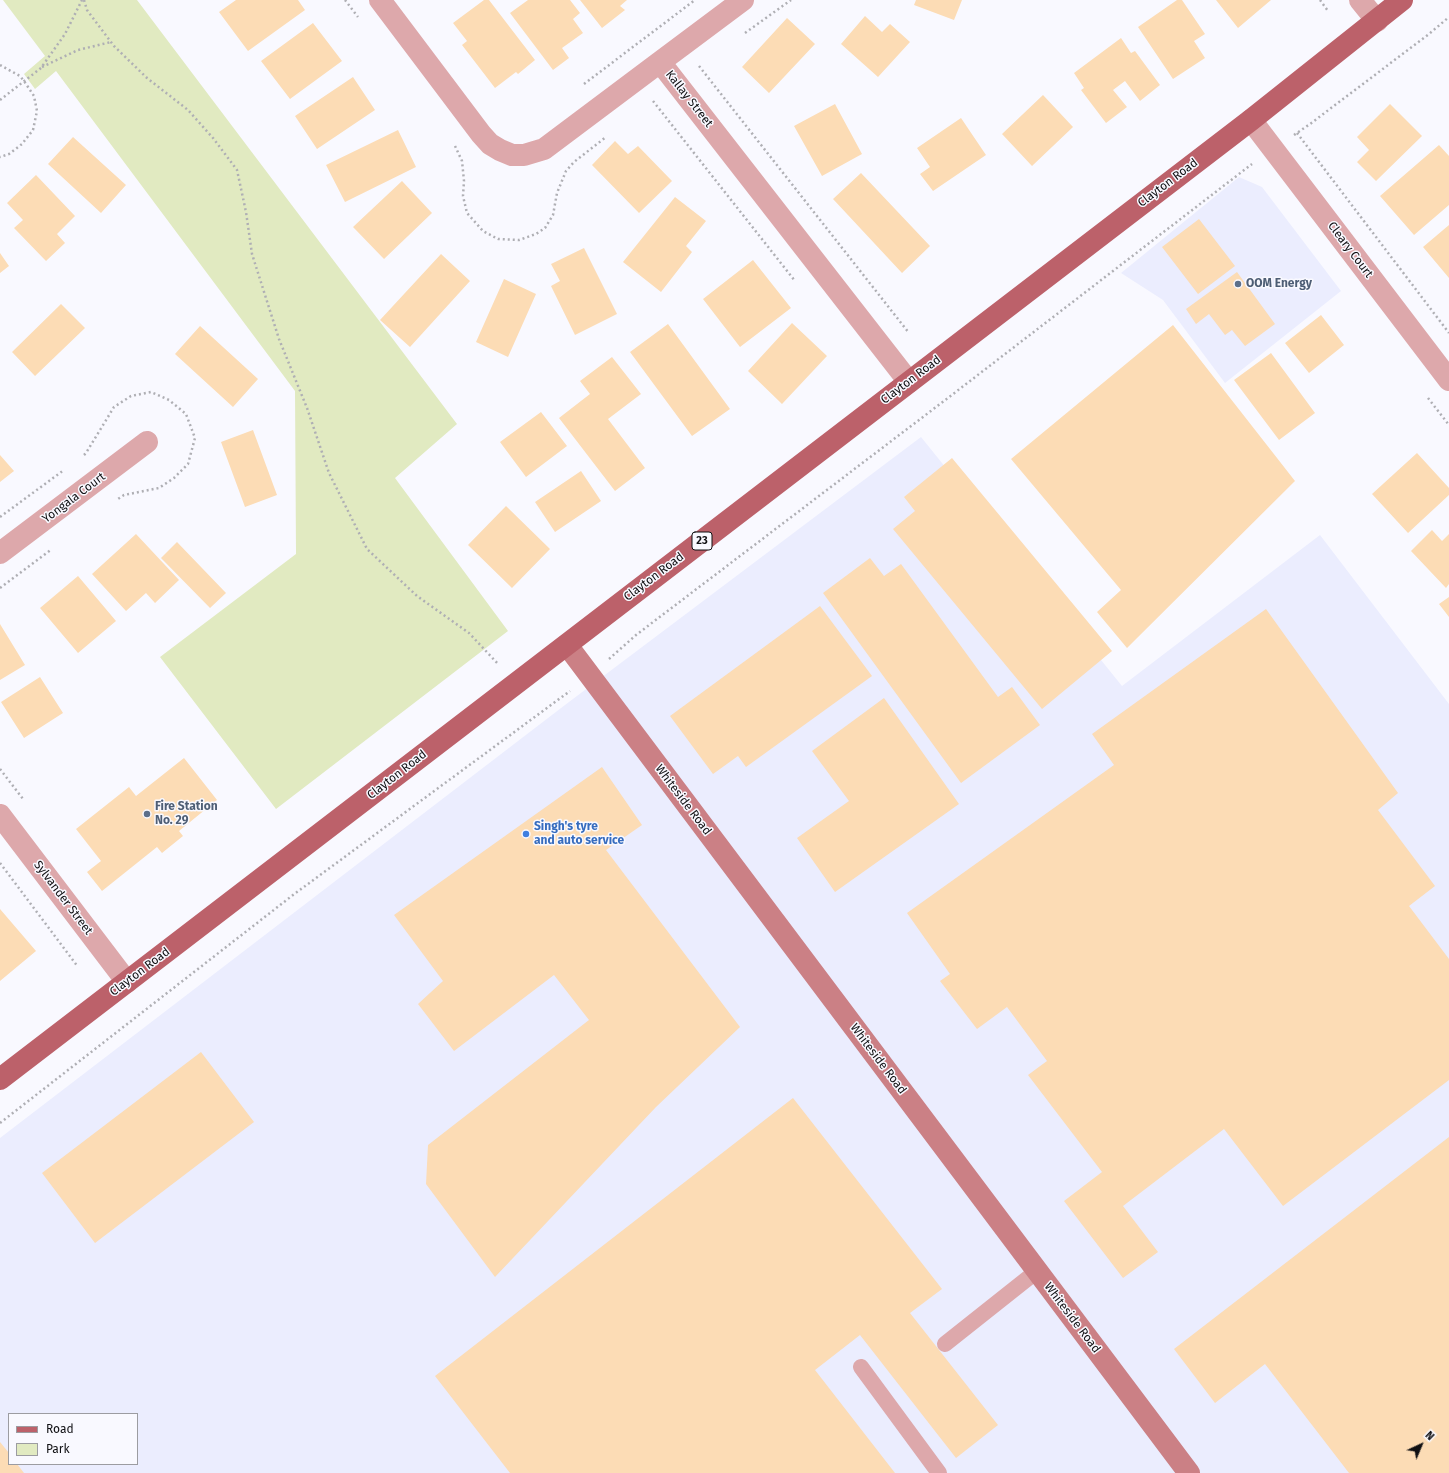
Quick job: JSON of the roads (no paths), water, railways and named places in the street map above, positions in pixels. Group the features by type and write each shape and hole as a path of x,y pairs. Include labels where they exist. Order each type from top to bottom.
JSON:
{"main road":[{"name":"Clayton Road","path":"0,1080 1251,120 1402,0"}],"street":[{"name":"Kallay Street","path":"380,0 481,134 490,144 512,155 524,155 544,149 660,62 909,382"},
{"path":"660,62 743,0"},
{"path":"1360,0 1377,21"},
{"name":"Cleary Court","path":"1251,120 1449,380"},
{"name":"Yongala Court","path":"0,554 147,442"},
{"name":"Whiteside Road","path":"566,645 1189,1473"},
{"name":"Sylvander Street","path":"0,815 127,982"}],"lane":[{"path":"945,1344 1038,1271"},
{"path":"861,1367 939,1473"}],"place":[{"name":"OOM Energy","path":"1238,284"},
{"name":"Fire Station No. 29","path":"147,814"},
{"name":"Singh's tyre and auto service","path":"526,834"}]}
